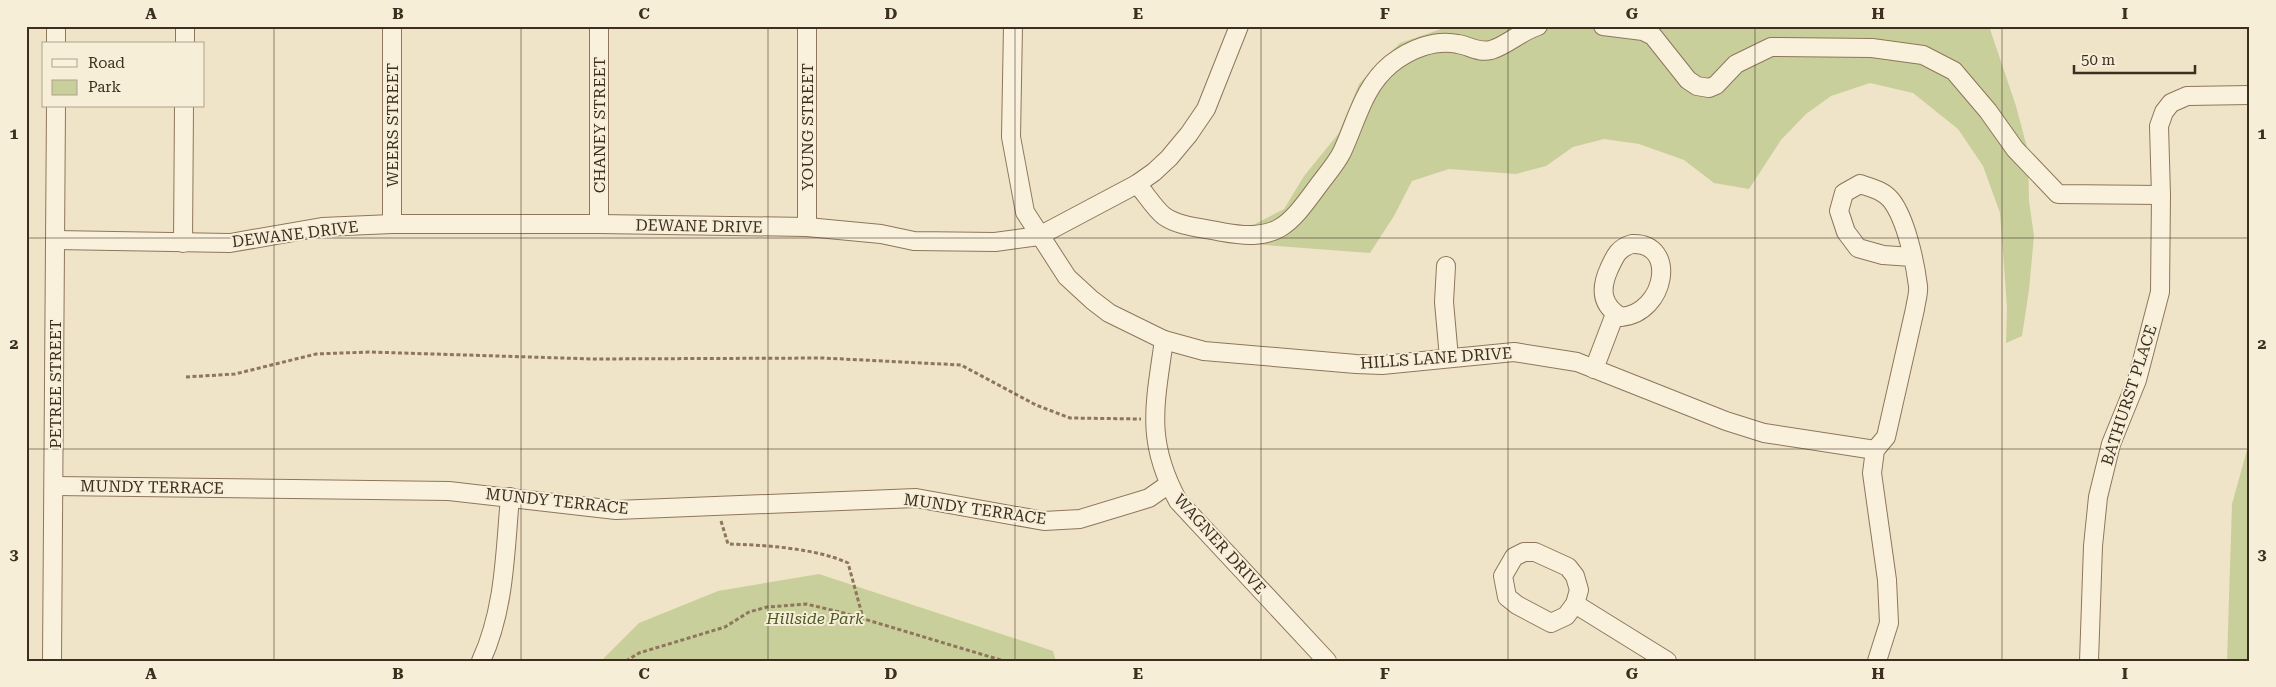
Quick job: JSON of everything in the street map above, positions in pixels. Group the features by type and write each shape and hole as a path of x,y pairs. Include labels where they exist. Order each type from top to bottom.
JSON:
{"street":[{"path":"56,26 56,42"},
{"path":"185,26 185,42"},
{"name":"WEERS STREET","path":"392,26 392,224"},
{"name":"CHANEY STREET","path":"599,26 599,224"},
{"name":"YOUNG STREET","path":"807,26 807,227"},
{"path":"1013,26 1011,137 1025,212 1067,277 1109,313 1164,340"},
{"name":"DEWANE DRIVE","path":"56,240 230,243 322,227 392,224 807,227 881,234 914,241 995,242 1039,236 1137,184 1169,158 1201,117 1212,95 1239,26"},
{"path":"1137,184 1164,216 1180,223 1226,232 1267,234 1284,227 1307,202 1342,153 1368,91 1381,72 1394,62 1418,47 1431,44 1459,44 1479,51 1490,50 1538,26"},
{"path":"1603,26 1643,31 1653,36 1688,80 1698,86 1708,88 1716,85 1736,64 1771,47 1872,48 1924,55 1954,71 1988,111 2016,149 2058,194 2161,195"},
{"name":"BATHURST PLACE","path":"2089,661 2093,546 2098,497 2111,444 2137,380 2160,292 2161,195 2159,126 2164,112 2171,103 2187,96 2250,95"},
{"name":"PETREE STREET","path":"52,661 55,486 56,108"},
{"path":"183,243 184,108"},
{"path":"1877,661 1889,622 1887,580 1872,474 1875,450 1886,437 1918,288 1912,257 1901,216 1891,200 1881,191 1860,184 1844,193 1839,211 1846,232 1858,248 1883,255 1912,257"},
{"path":"1446,266 1444,302 1449,358"},
{"path":"1594,369 1615,314"},
{"name":"HILLS LANE DRIVE","path":"1164,340 1204,351 1320,362 1382,365 1514,352 1577,362 1726,422 1764,433 1875,450"},
{"name":"WAGNER DRIVE","path":"1164,340 1154,420 1158,451 1169,484 1178,501 1327,661"},
{"name":"MUNDY TERRACE","path":"55,486 449,491 616,510 916,498 1044,521 1080,519 1149,498 1169,484"},
{"path":"481,661 493,631 498,611 510,497"},
{"path":"1524,552 1535,552 1568,567 1575,576 1579,590 1575,604 1566,616 1551,623 1517,606 1507,597 1503,576 1514,557 1524,552"},
{"path":"1575,604 1667,661"}],"path":[{"path":"186,377 235,374 316,354 369,352 594,359 823,358 961,365 1036,405 1070,418 1154,420"},
{"path":"717,506 728,544 757,545 808,552 833,556 848,563 863,618"},
{"path":"626,661 638,653 725,627 749,612 767,607 806,604 863,618 1004,661"}],"green space":[{"path":"1450,26 1989,26 2016,106 2028,151 2029,201 2034,236 2022,336 2006,343 2007,307 2000,213 1983,166 1958,129 1913,93 1870,83 1831,96 1806,114 1781,140 1749,189 1714,183 1684,160 1639,144 1604,139 1573,147 1546,166 1516,174 1449,169 1412,181 1394,216 1370,253 1251,244 1255,224 1284,209 1304,176 1339,133 1359,84 1400,43"},
{"path":"2250,439 2250,661 2227,661 2232,504"},
{"name":"Hillside Park","path":"819,574 1053,651 1056,661 601,661 639,623 718,591"}]}
